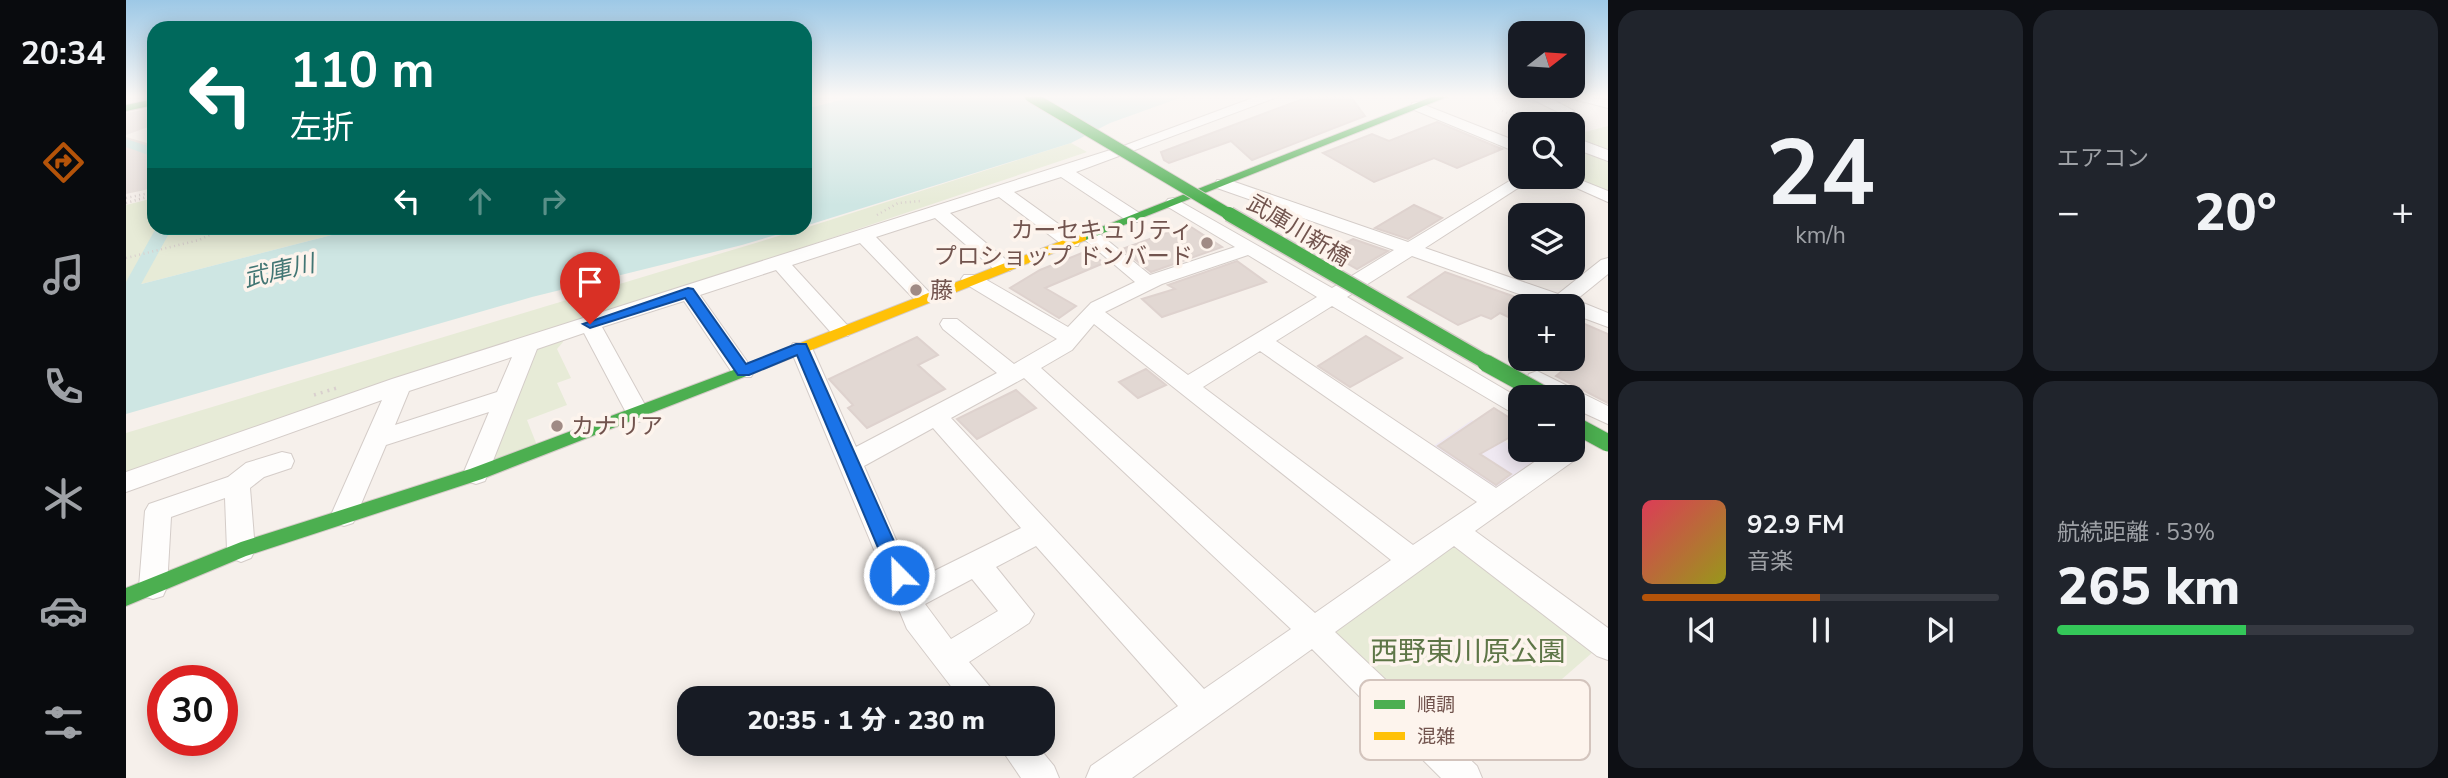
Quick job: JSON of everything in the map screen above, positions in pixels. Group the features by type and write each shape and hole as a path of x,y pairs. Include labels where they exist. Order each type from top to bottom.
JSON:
{"street":[{"name":"武庫川新橋","path":"1072,132 1299,270 1508,390"},
{"name":"武庫川新橋","path":"1091,132 1341,281 1527,385"},
{"path":"126,482 401,385 1062,170 1169,132"},
{"path":"126,597 242,550 476,474 638,414 971,279 1174,203 1351,132"},
{"path":"1481,132 1508,144"},
{"path":"1585,147 1608,156"},
{"path":"1062,170 1135,218"},
{"path":"1214,187 1411,249 1538,294"},
{"path":"1214,187 1358,282 1549,385"},
{"path":"1585,187 1608,197"},
{"path":"1189,385 1508,189"},
{"path":"1000,190 1071,242"},
{"path":"1174,203 1508,402"},
{"path":"937,211 1003,267"},
{"path":"863,235 924,298"},
{"path":"1090,235 1148,283"},
{"path":"851,461 1064,345 1093,313 1148,283 1248,249"},
{"path":"779,262 841,331"},
{"path":"1579,294 1608,264"},
{"path":"971,279 1069,337"},
{"path":"688,292 743,372"},
{"path":"1585,311 1608,320"},
{"path":"1093,313 1410,559"},
{"path":"590,324 638,414"},
{"path":"950,324 1019,371 1314,631 1364,680"},
{"path":"1262,342 1494,500"},
{"path":"476,474 528,344"},
{"path":"801,348 917,620 970,686"},
{"path":"344,515 401,385"},
{"path":"378,439 469,404 508,397"},
{"path":"1585,405 1608,417 1585,433"},
{"path":"935,415 1201,709"},
{"path":"1585,417 1608,428"},
{"path":"1585,442 1608,443"},
{"path":"1585,446 1608,457"},
{"path":"153,587 158,512 237,484 255,470 282,461"},
{"path":"1103,778 1314,631 1410,559 1455,532 1546,462"},
{"path":"237,484 242,550"},
{"path":"908,598 1041,531"},
{"path":"1455,532 1608,646"},
{"path":"948,658 1019,614 976,563"},
{"path":"1025,756 1042,778"},
{"path":"1447,760 1465,778"}],"path":[{"path":"126,200 147,195"},
{"path":"126,258 209,235"}],"shaded area":[{"path":"126,137 147,143 147,190 126,194"},
{"path":"1472,420 1508,444 1508,462 1536,462 1495,491 1426,451"}],"green space":[{"path":"1585,132 1608,132 1608,154 1585,145"},
{"path":"1071,143 1087,152 126,475 126,433 782,235 812,235 812,226"},
{"path":"1585,148 1608,157 1608,194 1585,185"},
{"path":"147,200 147,235 332,235 126,288 126,205"},
{"path":"562,336 563,342 557,349 571,378 557,383 567,405 527,420 538,448 492,463 537,344"},
{"name":"西野東川原公園","path":"1456,545 1601,645 1561,680 1378,680 1328,633"}],"water":[{"path":"812,132 1092,132 1071,143 812,224"},
{"name":"武庫川","path":"332,235 776,235 532,297 126,414 126,288"}],"building":[{"path":"1214,132 1323,132 1252,160 1231,141 1169,163 1164,160 1161,152"},
{"path":"1411,132 1462,132 1502,149 1457,168 1434,158 1374,182 1323,153 1372,134 1389,141"},
{"path":"1414,205 1442,218 1408,239 1375,228"},
{"path":"1188,225 1222,247 1151,272 1122,249"},
{"path":"1353,239 1388,251 1357,269 1327,252"},
{"path":"1087,251 1104,263 1045,288 1076,306 1059,318 1010,288 1040,270"},
{"path":"1237,261 1266,282 1162,317 1142,299 1175,289 1168,285"},
{"path":"1445,272 1508,294 1508,317 1500,313 1491,319 1481,315 1458,325 1408,297"},
{"path":"1585,324 1608,334 1608,403 1585,391 1585,385 1573,385 1556,376 1562,371 1585,371"},
{"path":"1366,336 1402,358 1350,387 1318,366"},
{"path":"917,337 938,355 918,365 945,389 867,428 848,408 853,405 829,379"},
{"path":"1146,369 1166,385 1138,398 1119,382"},
{"path":"1016,390 1036,408 977,439 957,419"},
{"path":"1494,408 1508,417 1508,438 1480,454 1511,474 1496,485 1438,446"}],"waterway":[{"path":"126,143 147,150"},
{"path":"126,297 160,235"}],"traffic: fast":[{"path":"1091,132 1385,307 1526,385"},
{"path":"1082,237 1351,132"},
{"path":"126,597 241,550 476,474 744,371"},
{"path":"1585,431 1608,443"}],"traffic: slow":[{"path":"744,371 1082,237"}],"place":[{"name":"カーセキュリティ プロショップ ドンバード","path":"1207,243"},
{"name":"藤","path":"916,290"},
{"name":"カナリア","path":"557,426"}],"route":[{"path":"590,324 688,292 743,372 801,348 899,575"}]}
